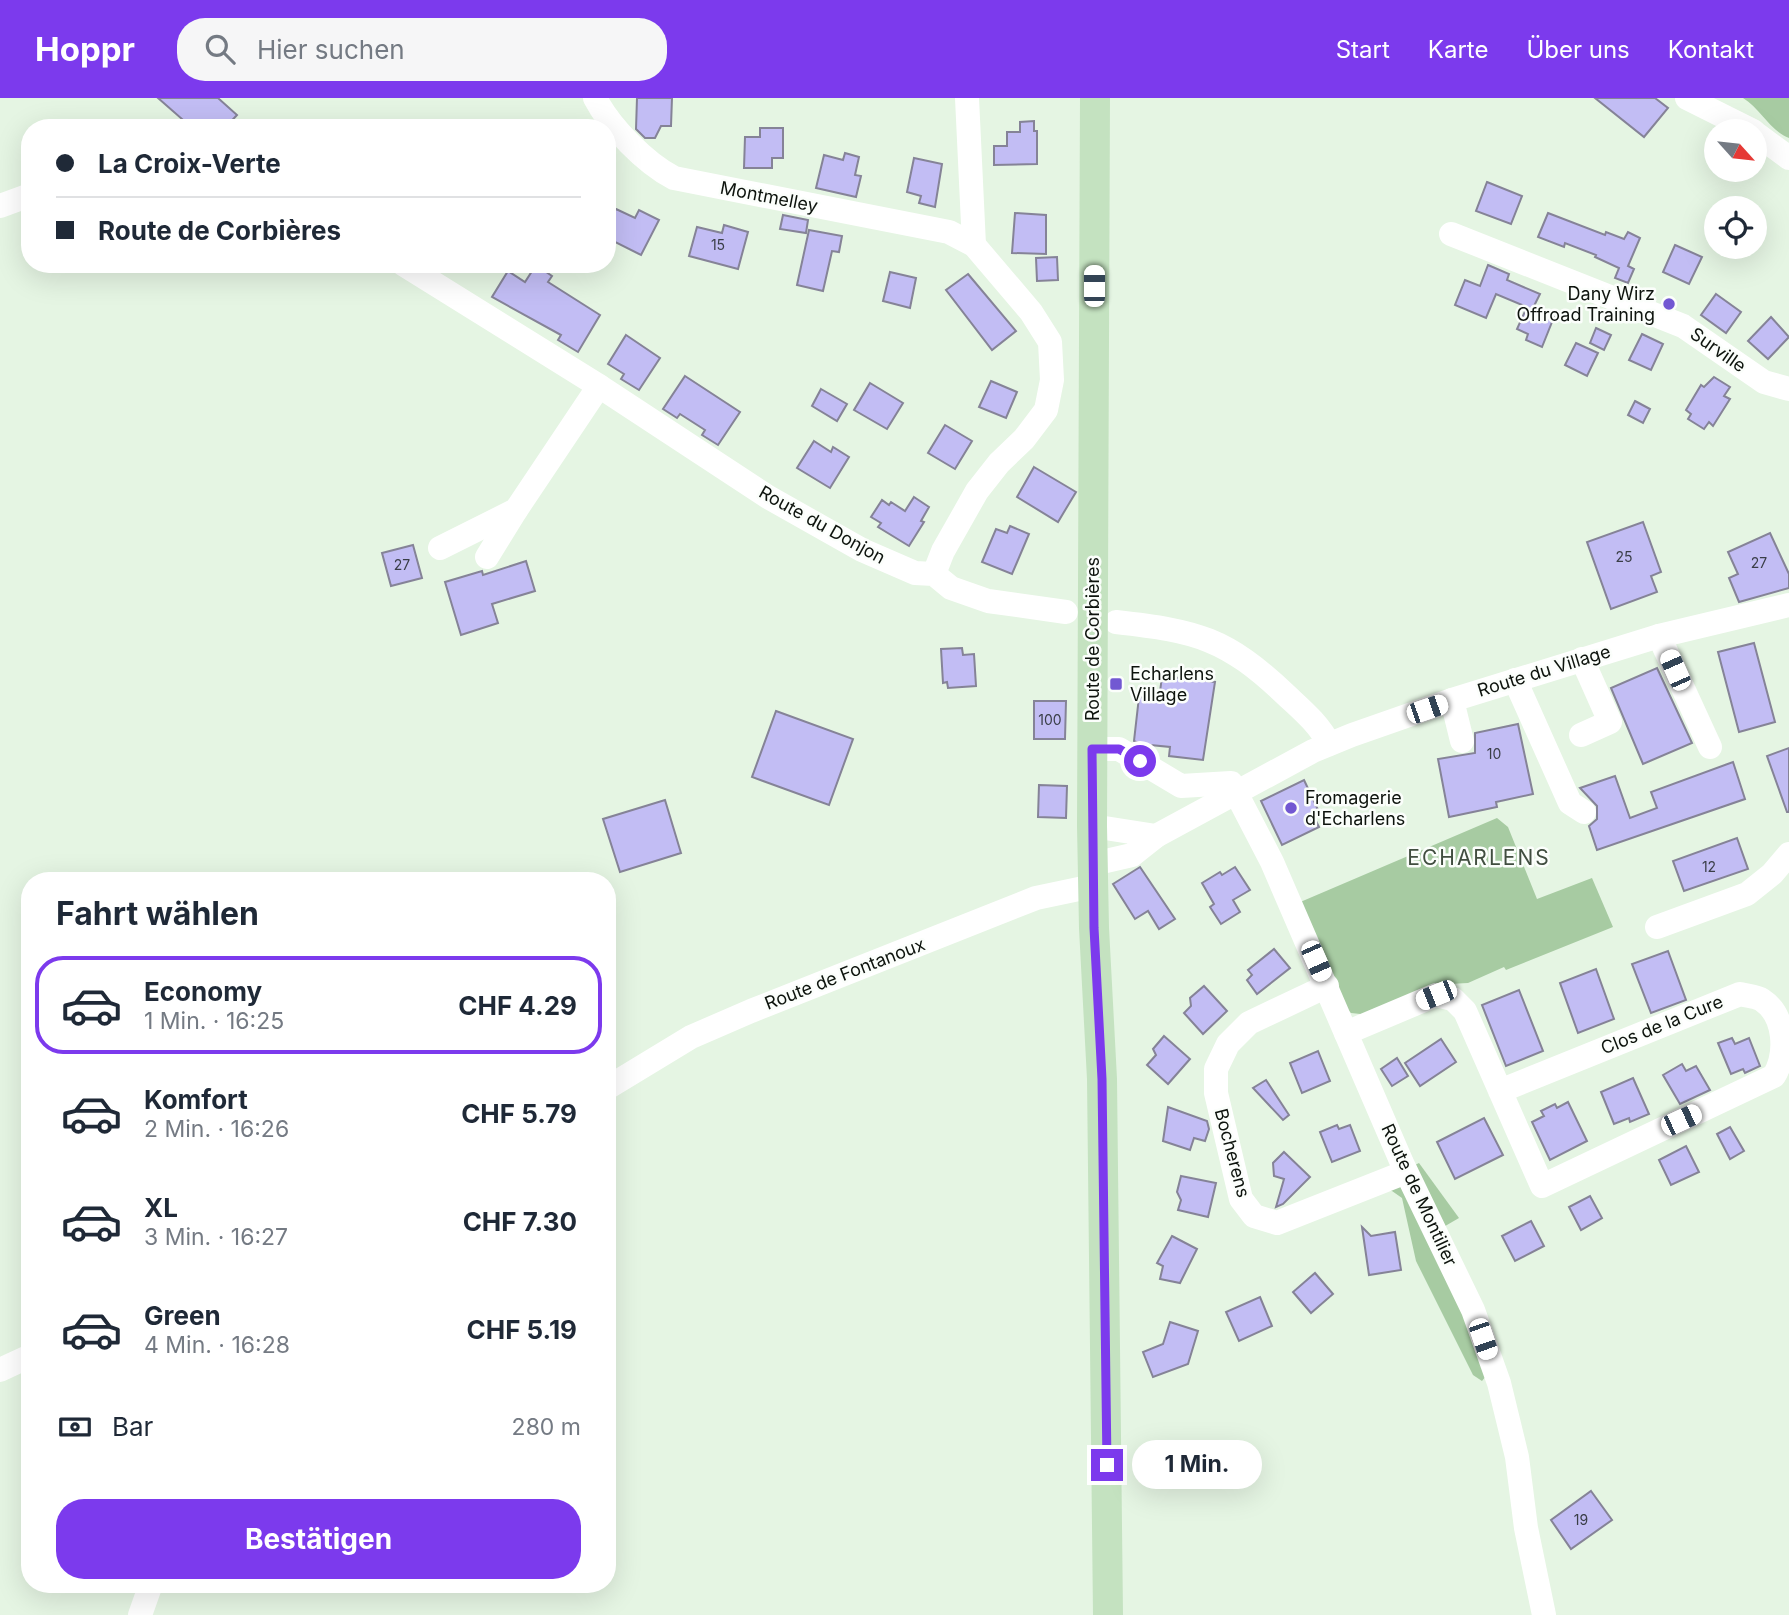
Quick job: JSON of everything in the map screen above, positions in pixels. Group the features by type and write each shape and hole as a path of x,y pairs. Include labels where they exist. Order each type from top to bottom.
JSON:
{"main road":[{"name":"Route de Corbières","path":"1095,98 1092,826 1102,1079 1108,1615"}],"street":[{"name":"Montmelley","path":"595,98 609,119"},
{"path":"967,98 974,245"},
{"path":"1687,98 1728,119"},
{"name":"Montmelley","path":"616,127 655,168 674,178 949,232 974,245 1031,312 1051,342 1052,380 1046,410 969,502 934,574"},
{"path":"1768,142 1789,158"},
{"path":"0,206 21,198"},
{"name":"Surville","path":"1451,234 1684,326 1764,382 1789,389"},
{"name":"Route du Donjon","path":"417,273 599,386 768,497 862,550 915,573 934,574 951,588 988,601 1066,612"},
{"path":"487,557 599,386"},
{"path":"440,548 516,510"},
{"name":"Route du Village","path":"1093,875 1132,855 1156,836 1321,747 1452,700 1582,659 1659,636 1789,605"},
{"path":"1116,622 1172,630 1216,642 1251,663 1279,689 1304,730 1321,747"},
{"path":"1659,636 1710,747"},
{"path":"1581,734 1610,722 1582,659"},
{"path":"1516,680 1570,803 1584,812"},
{"path":"1452,700 1462,741"},
{"path":"1092,749 1119,749 1181,786 1231,783 1236,793"},
{"name":"Route de Montilier","path":"1236,793 1272,862 1406,1172 1473,1310 1499,1383 1517,1457 1526,1528 1544,1615"},
{"path":"1092,826 1156,836"},
{"path":"1657,927 1747,894 1772,874 1789,854"},
{"name":"Route de Fontanoux","path":"616,1083 691,1037 1093,875"},
{"name":"Bocherens","path":"1327,986 1249,1023 1228,1044 1216,1069 1216,1093 1241,1199 1254,1216 1277,1223 1406,1172"},
{"name":"Clos de la Cure","path":"1346,1033 1436,995 1453,999 1465,1011 1500,1091 1542,1186 1774,1076 1782,1062 1783,1041 1775,1013 1760,999 1740,994 1500,1091"},
{"path":"0,1370 21,1360"},
{"path":"140,1615 148,1593"}],"green space":[{"path":"1743,98 1789,98 1789,138 1776,130"},
{"path":"1497,818 1508,827 1537,899 1592,878 1613,927 1468,983 1449,984 1370,1015 1351,1013 1339,1001 1298,903"},
{"path":"1419,1163 1459,1218 1440,1229 1411,1167"},
{"path":"1396,1185 1405,1189 1490,1371 1482,1381 1473,1375 1416,1261 1402,1198 1392,1191 1375,1191"}],"building":[{"path":"158,98 218,98 237,115 233,119 182,119"},
{"path":"637,98 672,98 671,126 661,126 655,138 645,138 636,129"},
{"path":"1595,98 1655,98 1668,108 1644,137"},
{"path":"1034,121 1034,131 1037,131 1037,164 994,165 994,146 1007,146 1007,132 1020,132 1020,122"},
{"path":"760,128 783,128 783,158 772,158 772,168 744,168 745,137 760,137"},
{"path":"845,153 859,157 855,175 861,176 856,197 816,188 824,155 843,160"},
{"path":"914,158 942,164 935,207 919,203 921,196 907,192"},
{"path":"1487,182 1522,196 1511,224 1476,211"},
{"path":"616,209 635,218 639,210 659,220 641,255 616,242"},
{"path":"1015,213 1046,215 1046,254 1012,253"},
{"path":"1548,213 1605,235 1606,232 1624,239 1628,232 1640,238 1628,266 1634,269 1628,283 1615,278 1619,268 1595,257 1596,255 1565,243 1564,247 1538,237"},
{"path":"783,215 808,220 806,233 780,229"},
{"path":"724,225 748,232 738,269 689,256 697,227 722,233"},
{"path":"809,230 842,236 839,252 832,251 823,291 797,285"},
{"path":"1675,245 1702,257 1689,284 1663,272"},
{"path":"1057,257 1058,280 1037,281 1036,258"},
{"path":"1488,265 1509,274 1507,280 1540,294 1533,308 1554,317 1542,347 1526,340 1528,334 1517,329 1527,307 1496,294 1486,318 1455,305 1465,280 1480,286"},
{"path":"890,272 916,278 910,308 883,301"},
{"path":"507,273 525,282 531,273 548,273 552,276 548,282 600,315 578,352 558,340 561,335 492,297"},
{"path":"968,274 1016,331 992,350 946,290"},
{"path":"1716,294 1741,312 1726,333 1701,315"},
{"path":"1771,317 1789,337 1768,359 1748,341"},
{"path":"1596,328 1611,335 1604,350 1590,343"},
{"path":"1642,334 1663,344 1651,370 1629,360"},
{"path":"626,335 660,358 639,390 621,379 624,374 608,364"},
{"path":"1576,343 1598,353 1587,376 1565,365"},
{"path":"685,376 740,412 718,445 702,435 705,430 680,414 677,418 663,409"},
{"path":"1714,377 1730,387 1724,396 1730,399 1713,426 1709,422 1704,429 1688,419 1691,414 1686,410 1701,385 1704,387"},
{"path":"991,381 1017,392 1006,418 979,407"},
{"path":"870,383 903,403 887,429 854,410"},
{"path":"821,389 847,404 837,421 812,406"},
{"path":"1635,401 1650,409 1643,423 1628,415"},
{"path":"945,425 972,441 955,469 928,453"},
{"path":"814,441 831,452 833,447 849,457 830,488 797,468"},
{"path":"1034,467 1076,492 1058,522 1017,497"},
{"path":"914,497 929,507 921,521 924,522 909,546 878,527 881,523 871,517 882,500 905,511"},
{"path":"1643,522 1661,572 1651,576 1657,592 1611,609 1587,542"},
{"path":"1010,526 1029,534 1012,574 982,562 996,529 1007,533"},
{"path":"1770,533 1789,574 1789,588 1739,602 1729,578 1738,574 1728,552"},
{"path":"413,545 422,578 391,586 382,553"},
{"path":"526,561 535,591 492,604 498,623 461,635 445,582 482,571 483,575"},
{"path":"1754,643 1775,722 1739,732 1718,652"},
{"path":"962,648 963,655 974,654 976,686 948,688 947,682 943,683 941,649"},
{"path":"1657,668 1692,743 1643,764 1611,688"},
{"path":"1162,676 1215,682 1203,760 1169,756 1170,747 1134,741 1139,697 1159,700"},
{"path":"1034,701 1066,701 1065,739 1034,739"},
{"path":"776,711 853,739 829,805 752,777"},
{"path":"1518,724 1533,794 1496,802 1497,807 1449,817 1438,759 1475,753 1475,733"},
{"path":"1789,748 1789,812 1787,812 1767,756"},
{"path":"1733,762 1745,799 1597,850 1589,826 1597,819 1597,806 1580,788 1615,776 1630,818 1657,808 1651,792"},
{"name":"Fromagerie d'Echarlens","path":"1304,780 1320,814 1314,817 1319,827 1282,845 1261,801"},
{"path":"1039,785 1067,786 1066,818 1038,817"},
{"path":"665,800 681,853 620,872 603,819"},
{"path":"1737,838 1748,869 1684,891 1673,861"},
{"path":"1140,867 1175,919 1159,929 1148,911 1135,919 1113,884"},
{"path":"1235,867 1250,890 1233,900 1240,912 1221,924 1210,907 1214,904 1202,883"},
{"path":"1274,949 1290,968 1257,994 1247,980 1252,975 1248,970"},
{"path":"1668,951 1686,1000 1651,1013 1632,964"},
{"path":"1596,969 1614,1019 1578,1033 1560,983"},
{"path":"1204,986 1227,1011 1203,1034 1184,1013 1191,1006 1190,998"},
{"path":"1519,990 1543,1051 1506,1066 1482,1005"},
{"path":"1164,1036 1190,1059 1168,1084 1147,1065 1156,1055 1153,1049"},
{"path":"1732,1038 1735,1044 1749,1038 1760,1066 1745,1073 1743,1069 1731,1074 1718,1043"},
{"path":"1441,1039 1456,1062 1420,1086 1405,1063"},
{"path":"1318,1051 1330,1081 1302,1093 1290,1063"},
{"path":"1397,1058 1408,1076 1392,1086 1381,1069"},
{"path":"1682,1064 1686,1071 1696,1066 1710,1090 1680,1104 1663,1075"},
{"path":"1633,1078 1649,1114 1630,1122 1629,1118 1614,1124 1601,1092"},
{"path":"1266,1080 1289,1115 1283,1120 1253,1088"},
{"path":"1568,1102 1587,1141 1550,1160 1532,1122 1544,1116 1541,1111 1555,1104 1557,1108"},
{"path":"1168,1107 1207,1121 1209,1129 1205,1141 1194,1138 1190,1150 1163,1141"},
{"path":"1484,1118 1503,1155 1455,1179 1437,1142"},
{"path":"1337,1125 1339,1129 1350,1125 1360,1151 1332,1162 1320,1132"},
{"path":"1730,1127 1744,1151 1730,1159 1717,1134"},
{"path":"1686,1146 1699,1172 1671,1185 1659,1160"},
{"path":"1284,1152 1310,1177 1283,1204 1276,1207 1284,1179 1274,1176 1273,1163"},
{"path":"1181,1176 1216,1183 1208,1217 1178,1210 1181,1200 1177,1192"},
{"path":"1590,1196 1602,1218 1581,1230 1569,1207"},
{"path":"1531,1221 1544,1246 1515,1261 1502,1236"},
{"path":"1362,1227 1371,1236 1395,1232 1401,1270 1369,1275"},
{"path":"1172,1236 1197,1249 1180,1283 1160,1279 1163,1266 1157,1263"},
{"path":"1315,1273 1333,1294 1311,1313 1293,1292"},
{"path":"1260,1297 1272,1326 1239,1341 1226,1312"},
{"path":"1170,1322 1198,1331 1188,1364 1153,1377 1143,1352 1163,1344"},
{"path":"1591,1491 1612,1520 1571,1549 1551,1520"}],"place":[{"name":"Dany Wirz Offroad Training","path":"1669,304"},
{"name":"Echarlens Village","path":"1116,684"},
{"name":"Fromagerie d'Echarlens","path":"1291,808"}],"district":[{"name":"ECHARLENS","path":"1479,858"}],"route":[{"path":"1107,1465 1102,1079 1094,928 1092,749 1119,749 1140,761"}]}
